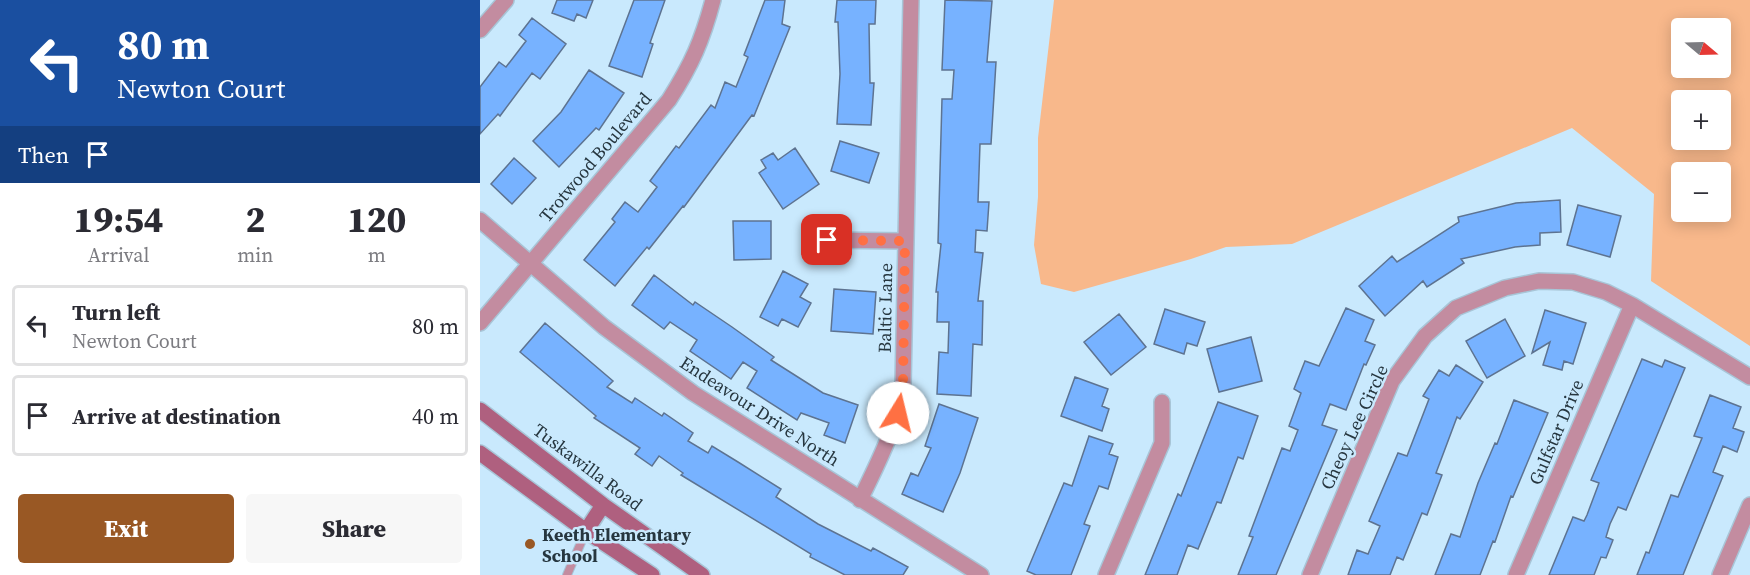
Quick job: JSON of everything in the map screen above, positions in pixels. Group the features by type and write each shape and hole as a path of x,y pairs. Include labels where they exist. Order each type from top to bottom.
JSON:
{"main road":[{"name":"Tuskawilla Road","path":"480,410 603,505 702,575"},
{"path":"480,453 586,531 652,575"},
{"path":"586,531 603,505"}],"street":[{"path":"480,30 506,0"},
{"name":"Trotwood Boulevard","path":"480,323 669,100 687,71 703,38 713,0"},
{"name":"Baltic Lane","path":"860,500 889,440 903,385 911,0"},
{"name":"Endeavour Drive North","path":"480,219 604,327 693,393 981,575"},
{"path":"827,240 905,241"},
{"name":"Cheoy Lee Circle","path":"1310,575 1392,381 1425,336 1456,308 1505,288 1539,281 1573,282 1606,292 1632,305 1750,377"},
{"name":"Gulfstar Drive","path":"1516,575 1632,305"},
{"path":"1107,575 1162,443 1162,402"},
{"path":"1720,575 1750,505"}],"lane":[{"path":"567,575 586,531"}],"shaded area":[{"path":"1054,0 1750,0 1750,346 1651,281 1654,194 1572,128 1292,244 1226,247 1074,292 1041,284 1034,245 1038,197 1038,138"}],"building":[{"path":"557,0 593,0 586,18 577,14 574,21 552,13"},
{"path":"634,0 665,0 650,43 653,44 642,77 609,66"},
{"path":"765,0 785,0 782,24 790,27 754,116 752,115 684,207 615,286 584,260 615,222 612,219 625,202 638,212 657,187 650,181 676,146 679,148 711,105 715,108 725,82 736,87 748,57 744,55"},
{"path":"837,0 876,0 875,24 869,24 870,83 874,83 871,125 837,124 840,74 838,22 835,22"},
{"path":"945,0 992,1 987,62 996,62 991,144 980,144 978,202 989,202 987,231 976,230 975,252 983,253 978,301 983,301 982,345 973,344 971,396 937,394 939,352 948,353 949,322 937,322 938,292 936,292 941,244 938,243 942,99 952,99 954,70 942,70"},
{"path":"532,18 566,44 540,79 532,73 500,116 498,114 480,134 480,87 499,62 506,67 526,41 519,35"},
{"path":"589,70 624,93 599,130 596,128 559,167 533,141 561,112"},
{"path":"840,141 879,153 869,183 831,171"},
{"path":"795,148 819,184 783,209 759,173 766,168 761,160 773,153 778,160"},
{"path":"514,158 536,178 512,204 491,184"},
{"path":"1560,200 1561,232 1540,233 1540,245 1515,247 1461,259 1464,263 1427,287 1423,281 1385,316 1359,286 1392,256 1397,262 1459,222 1458,217 1516,203"},
{"path":"1578,205 1621,216 1610,257 1567,245"},
{"path":"733,221 771,221 771,259 734,260"},
{"path":"783,271 808,284 800,297 811,303 798,327 782,319 778,326 760,317"},
{"path":"654,275 693,305 695,302 774,357 771,360 823,393 858,405 845,443 824,435 829,423 801,413 797,420 747,388 757,371 743,362 731,379 690,351 697,340 670,322 664,329 632,305"},
{"path":"834,289 876,292 873,334 831,331"},
{"path":"1346,308 1374,320 1365,341 1375,345 1366,365 1364,364 1346,410 1330,404 1322,425 1337,430 1276,575 1238,575 1253,537 1249,536 1282,448 1290,451 1298,430 1289,426 1301,393 1294,389 1305,361 1319,366"},
{"path":"1165,309 1205,322 1197,346 1187,343 1184,354 1154,344"},
{"path":"1545,310 1586,323 1573,364 1564,361 1562,370 1543,365 1550,342 1532,353"},
{"path":"1119,314 1146,347 1111,375 1084,342"},
{"path":"1505,319 1525,356 1487,378 1466,341"},
{"path":"545,323 613,381 607,387 632,403 635,398 662,416 664,413 693,433 688,441 708,453 712,446 781,489 776,497 818,524 871,551 873,548 908,567 903,575 845,575 810,557 811,554 681,475 683,473 659,456 652,466 635,454 640,448 594,418 596,416 520,352"},
{"path":"1251,337 1262,381 1219,392 1207,349"},
{"path":"1642,359 1662,367 1665,360 1685,368 1626,510 1618,507 1610,524 1606,537 1613,540 1606,558 1601,557 1594,575 1549,575 1573,517 1584,521 1587,515 1599,483 1591,480"},
{"path":"1456,365 1483,382 1460,419 1457,417 1436,473 1442,475 1427,515 1422,513 1403,560 1397,557 1390,575 1348,575 1357,550 1368,554 1380,526 1369,521 1398,453 1407,456 1429,399 1423,396 1439,370 1449,376"},
{"path":"1075,377 1108,389 1102,406 1109,409 1102,431 1061,416"},
{"path":"1710,395 1741,407 1733,428 1744,432 1737,452 1723,446 1713,472 1723,476 1683,575 1637,575 1646,552 1649,553 1671,495 1678,497 1702,438 1694,436"},
{"path":"1514,400 1548,413 1513,497 1511,496 1495,542 1493,541 1480,575 1435,575 1451,534 1460,537 1478,483 1495,443 1497,444"},
{"path":"1218,402 1258,416 1243,459 1238,457 1221,503 1217,502 1198,549 1188,545 1177,575 1145,575 1178,494 1181,496"},
{"path":"939,404 978,418 960,473 943,512 902,494 911,473 918,476 931,448 925,446"},
{"path":"1089,436 1113,444 1109,454 1118,457 1108,489 1099,486 1084,524 1090,526 1071,575 1036,575 1027,571 1064,483 1072,486"}],"place":[{"name":"Keeth Elementary School","path":"530,544"}],"route":[{"path":"827,240 905,241 903,385 898,413"}]}
